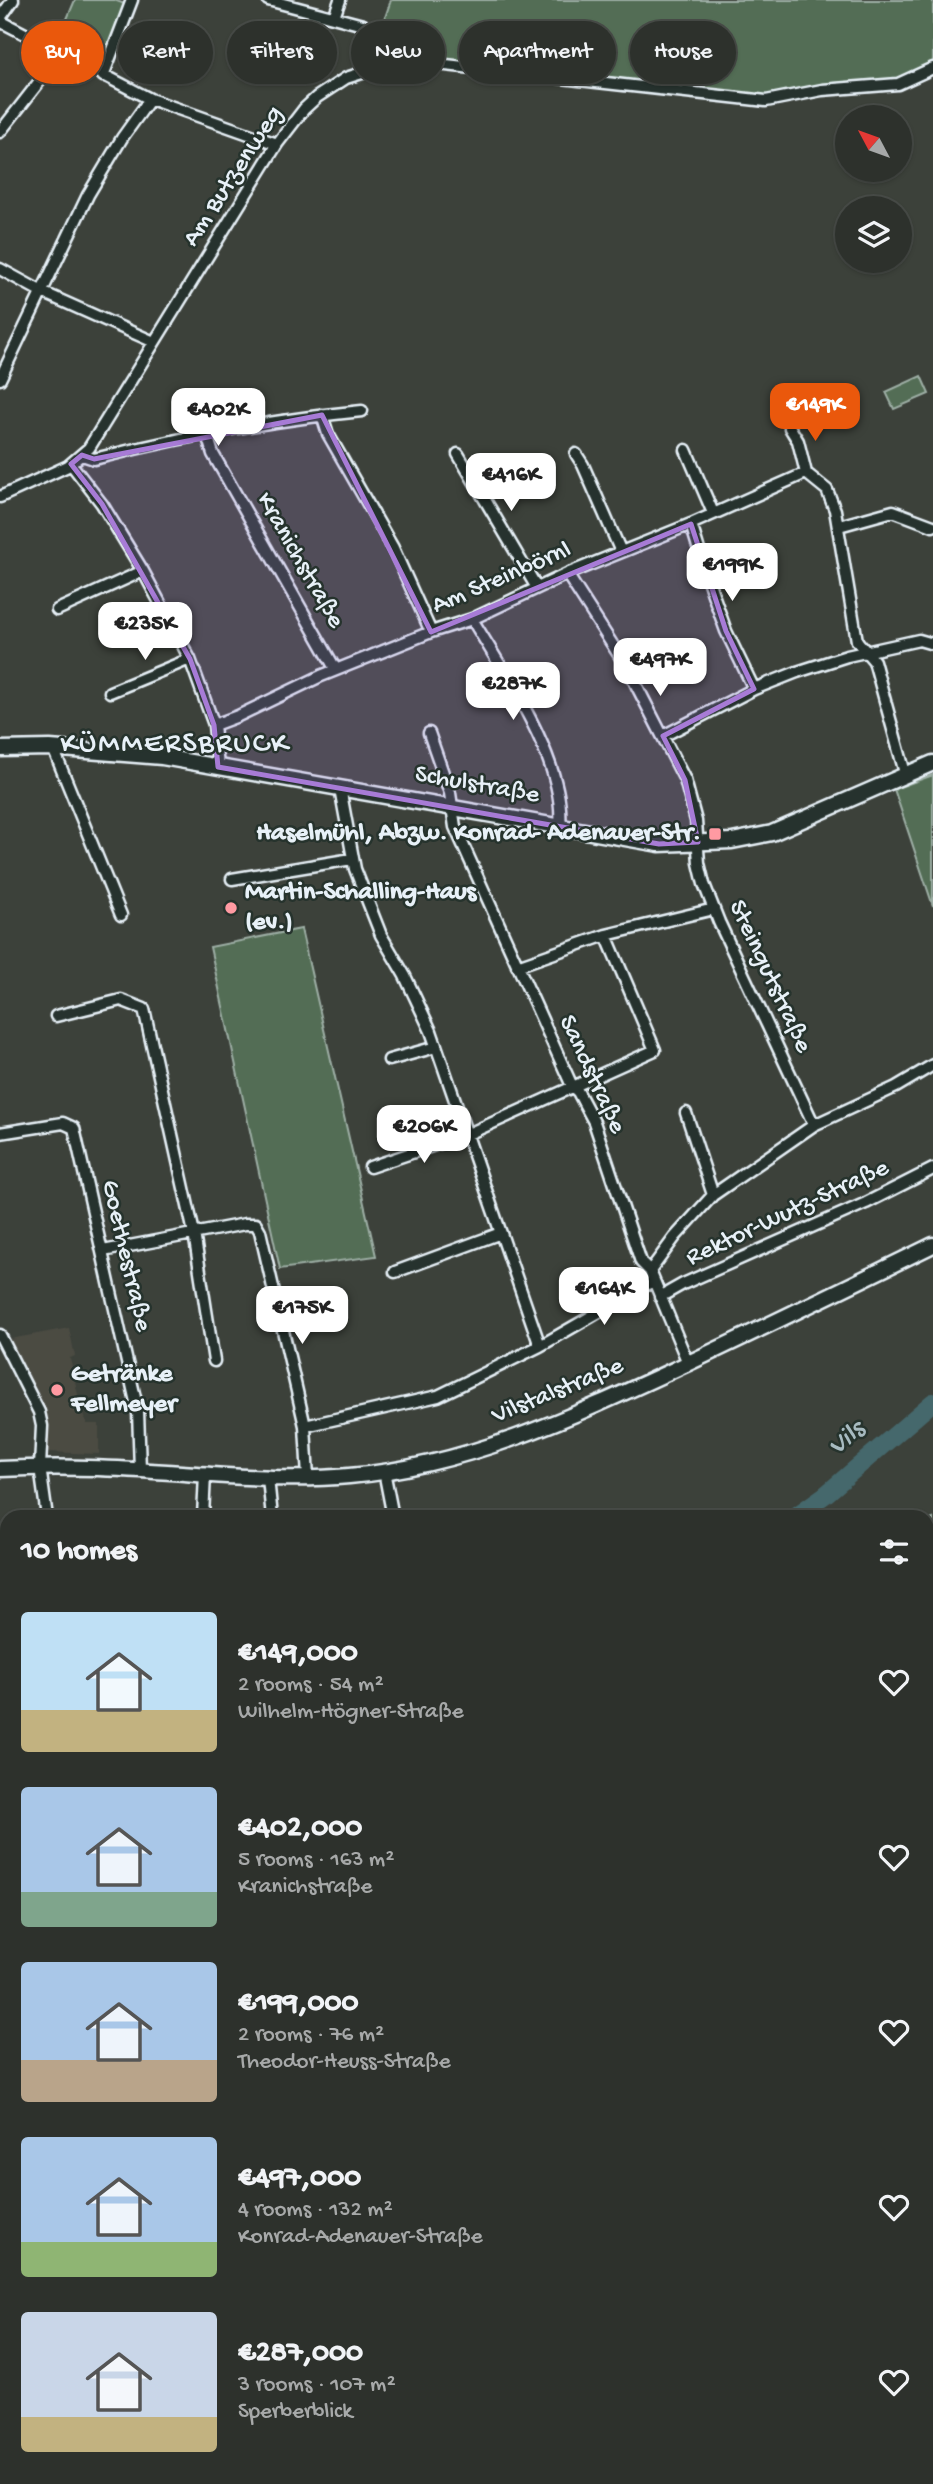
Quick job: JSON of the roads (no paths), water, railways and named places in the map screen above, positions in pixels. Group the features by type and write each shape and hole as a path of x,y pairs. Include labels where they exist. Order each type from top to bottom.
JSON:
{"main road":[{"name":"Schulstraße","path":"0,749 53,748 162,757 659,844 732,841 772,833 933,763"},
{"name":"Vilstalstraße","path":"0,1469 40,1466 308,1478 384,1471 483,1449 579,1414 933,1245"}],"street":[{"path":"13,0 0,19 21,31"},
{"path":"104,73 132,0"},
{"path":"268,0 351,22"},
{"path":"334,18 340,0"},
{"name":"Am Butzenweg","path":"445,65 766,101 822,90 898,84 933,68"},
{"path":"104,76 150,99 277,144"},
{"name":"Am Butzenweg","path":"0,497 71,464 89,448 277,144 317,97 351,76"},
{"path":"0,132 38,84"},
{"path":"0,379 94,185 122,138 150,99"},
{"path":"0,269 42,292 154,342"},
{"path":"82,455 94,459 207,435 322,415 362,411"},
{"path":"322,415 328,434 393,548 430,632"},
{"path":"790,428 799,441 806,473 827,490 839,526 857,641 874,661 905,773"},
{"name":"Kranichstraße","path":"207,435 213,454 337,670"},
{"path":"686,450 713,513"},
{"path":"458,454 537,588"},
{"path":"576,454 621,552"},
{"path":"71,464 102,504 143,571 190,659 214,725 218,767"},
{"name":"Am Steinbörnl","path":"214,725 337,670 430,632 472,619 567,574 691,524 806,473"},
{"path":"839,526 893,511 933,526"},
{"path":"691,524 726,631 754,689"},
{"path":"57,610 143,571"},
{"name":"Steingutstraße","path":"567,574 628,669 685,780 696,821 704,884 814,1125"},
{"path":"472,619 548,758 559,796 559,826"},
{"path":"663,736 754,689 797,671 919,640 933,643"},
{"path":"110,692 190,659"},
{"name":"Sandstraße","path":"429,733 450,793 455,827 572,1086 594,1122 641,1262 651,1276 688,1363"},
{"path":"53,748 121,915"},
{"path":"340,788 352,859 381,934 431,1031 540,1346"},
{"path":"232,878 352,859"},
{"path":"517,966 606,935 714,909"},
{"path":"370,1167 468,1134 655,1050 606,935"},
{"path":"56,1016 121,1000 144,1009 194,1233 214,1361"},
{"path":"389,1060 436,1047"},
{"path":"305,1426 438,1396 540,1346 651,1276 675,1237 713,1195 814,1125 896,1087 933,1065"},
{"path":"686,1113 713,1195"},
{"name":"Goethestraße","path":"0,1133 63,1123 74,1128 138,1411 140,1470"},
{"name":"Rektor-Wutz-Straße","path":"660,1297 683,1284 866,1203 933,1169"},
{"path":"103,1251 256,1224 260,1231 305,1426 308,1478"},
{"path":"395,1272 500,1233"},
{"path":"0,1335 39,1412 42,1426 40,1466 46,1510"},
{"path":"384,1471 392,1510"},
{"path":"203,1510 205,1474"},
{"path":"268,1478 271,1510"}],"waterway":[{"name":"Vils","path":"804,1510 933,1402"}],"place":[{"name":"Haselmühl, Abzw. Konrad- Adenauer-Str.","path":"715,834"},
{"name":"Martin-Schalling-Haus (ev.)","path":"231,908"},
{"name":"Getränke Fellmeyer","path":"57,1390"}],"district":[{"name":"KÜMMERSBRUCK","path":"175,745"}]}
